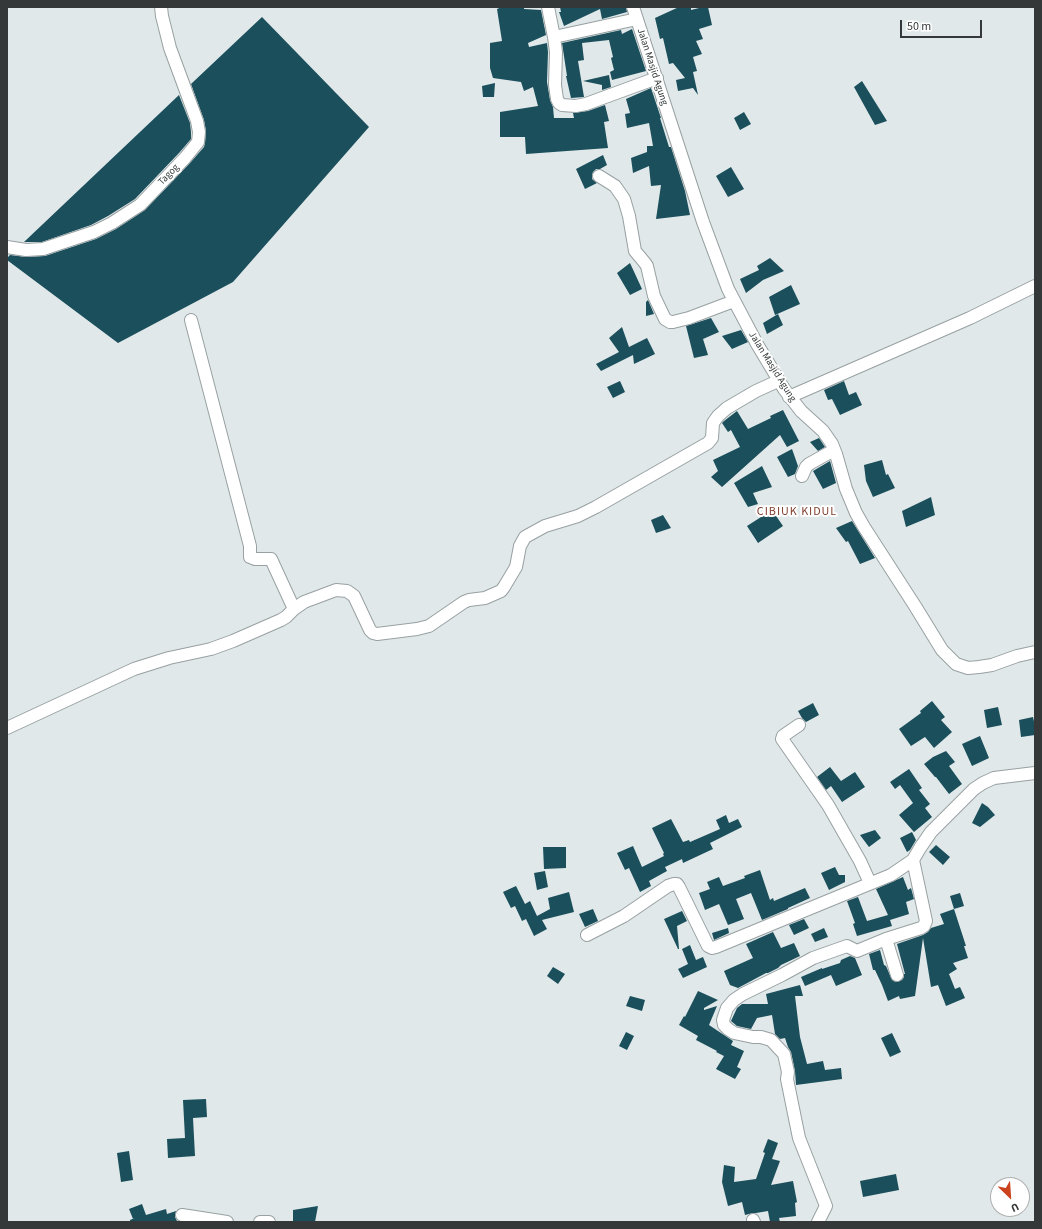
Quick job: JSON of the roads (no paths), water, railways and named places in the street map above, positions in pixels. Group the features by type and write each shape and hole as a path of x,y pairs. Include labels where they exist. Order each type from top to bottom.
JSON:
{"street":[{"name":"Tagog","path":"7,247 26,250 43,249 94,232 112,223 140,205 185,158 198,142 199,132 197,121 170,48 161,7"},
{"path":"548,7 556,52 555,85 556,99 558,103 562,105 576,106 586,104 656,78"},
{"name":"Jalan Masjid Agung","path":"633,7 703,222 734,301 778,381 801,411 823,431 834,450 846,489 856,513 864,527 942,650 956,664 968,668 992,665 1017,656 1035,652"},
{"path":"554,36 637,19"},
{"path":"599,176 615,186 624,199 629,216 635,251 647,266 654,296 665,319 673,322 689,318 734,301"},
{"path":"789,397 970,318 1035,286"},
{"path":"191,320 250,546 250,557 255,559 271,559 294,609"},
{"path":"7,728 128,671 151,663 224,645 281,620 304,602 336,590 343,590 354,596 370,630 373,633 377,634 417,629 429,626 464,602 472,599 484,598 497,594 501,591 516,567 520,546 525,537 545,526 573,518 590,510 708,443 712,438 713,423 722,412 756,391 778,381"},
{"path":"802,476 809,464 834,450"},
{"path":"799,725 783,736 783,740 828,805 860,861 870,883"},
{"path":"587,935 624,916 668,886 677,884 705,941 708,946 712,948 891,875 913,860 931,832 974,789 994,778 1035,773"},
{"path":"818,1222 826,1206 799,1138 787,1079 788,1072 784,1054 771,1040 761,1037 752,1038 734,1033 724,1025 723,1020 727,1008 734,1000 743,994 782,976 813,958 847,946 857,951 924,926 926,921 913,860"},
{"path":"886,939 897,975"},
{"path":"182,1215 227,1222"},
{"path":"260,1222 269,1222"}],"district":[{"name":"CIBIUK KIDUL","path":"797,512"}]}
